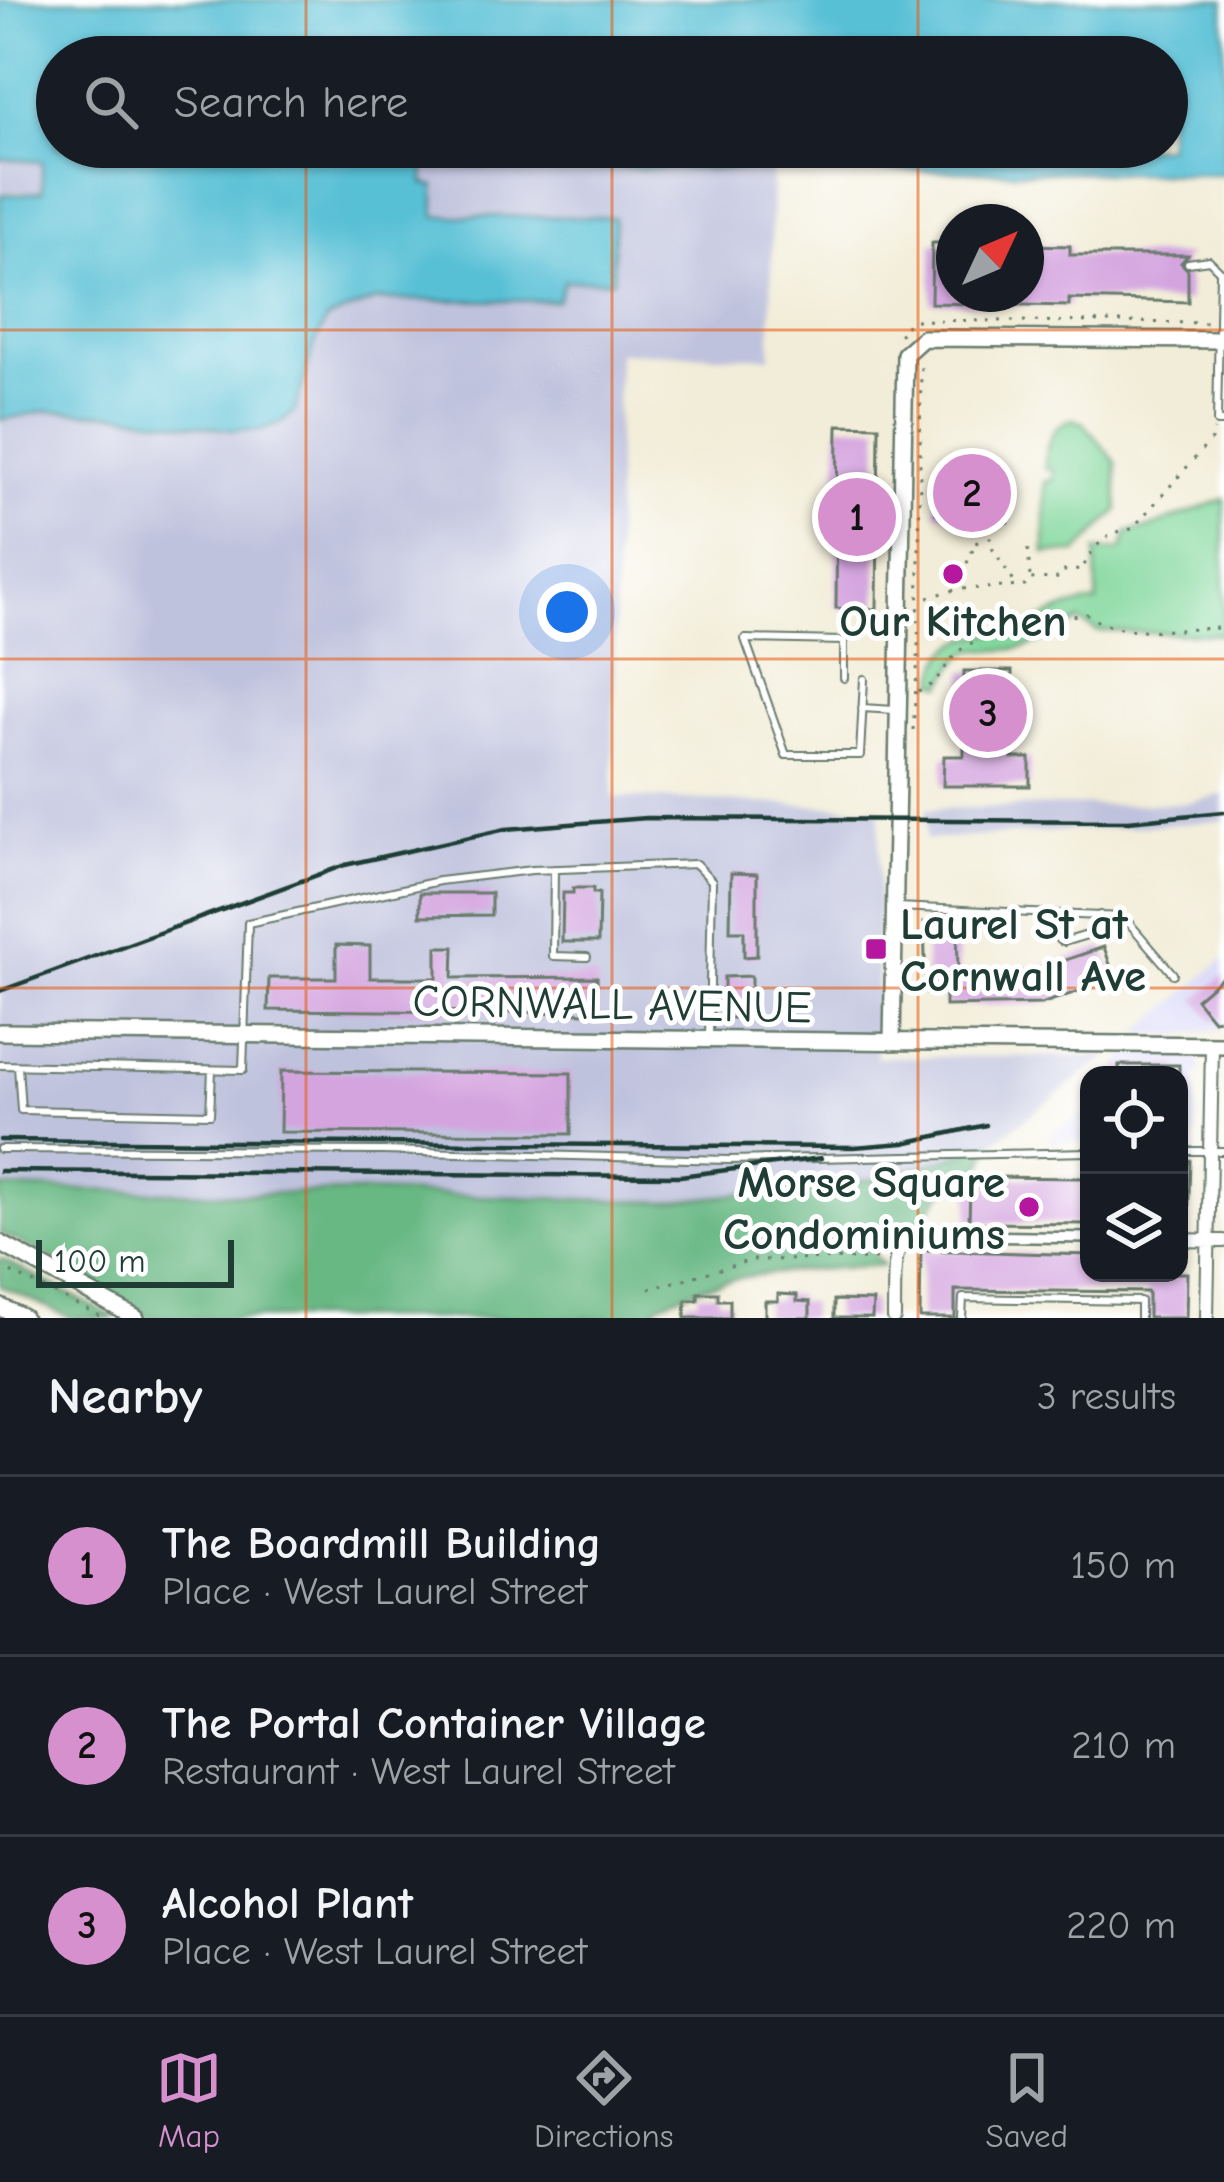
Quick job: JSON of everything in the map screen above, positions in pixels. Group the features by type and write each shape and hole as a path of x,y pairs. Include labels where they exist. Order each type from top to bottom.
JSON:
{"main road":[{"path":"0,1307 22,1318"}],"street":[{"path":"892,1042 905,354 916,352 923,338 1220,334"},
{"name":"CORNWALL AVENUE","path":"0,1032 1218,1045"},
{"path":"1207,1318 1218,1045"},
{"path":"894,1318 895,1258 914,1236 1080,1238"},
{"path":"1188,1240 1224,1241"},
{"path":"0,1244 136,1318"}],"lane":[{"path":"1188,263 1209,260 1219,267 1220,422"},
{"path":"844,678 844,641 746,639 786,755 860,755 864,679"},
{"path":"862,708 898,710"},
{"path":"0,1065 243,1070 248,923 439,880 554,869 696,864 712,881 709,1040"},
{"path":"554,869 554,956 587,957"},
{"path":"893,907 1124,916 1173,974"},
{"path":"1051,915 1059,940 1064,942 1097,932 1102,926 1100,915"},
{"path":"18,1066 22,1110 211,1114 212,1070"},
{"path":"0,1149 382,1150 728,1160 1080,1152"},
{"path":"962,1318 963,1298 1140,1301 1140,1318"}],"path":[{"path":"898,332 913,320 1220,334"},
{"path":"912,744 917,692 916,352"},
{"path":"1030,579 1059,578 1063,571 1082,570 1089,554 1114,531 1132,529 1211,440 1220,422"},
{"path":"959,590 971,552 978,547 973,528 977,527 992,540 993,550 1017,586"},
{"path":"928,597 1025,586 1030,579 1028,549"},
{"path":"917,692 927,690 960,649 973,642 1020,636 1072,615 1087,614 1099,625 1120,629 1224,628"},
{"path":"649,1289 752,1260 895,1258"},
{"path":"0,1268 104,1318"}],"shaded area":[{"path":"0,159 36,162 36,168 42,168 42,193 0,195"},
{"path":"424,168 772,168 771,357 618,352 613,797 880,808 876,1057 1109,1056 1096,1066 1080,1066 1080,1078 991,1144 885,1178 668,1202 0,1188 0,420 47,411 119,414 230,430 295,411 327,319 376,300 564,281 613,217 434,216 435,186 424,184"},
{"path":"1224,794 1224,821 926,840 926,809 1187,803"},
{"path":"1224,959 1224,1028 1176,1035 1137,1034"},
{"path":"1184,1051 1195,1056 1202,1068 1197,1076 1197,1136 1190,1143 1188,1066 1118,1066 1125,1055"},
{"path":"1080,1116 1080,1141 1047,1141"}],"green space":[{"path":"1073,419 1084,423 1116,462 1118,510 1077,553 1045,553 1045,481 1053,481 1053,469 1045,468 1046,452 1054,431"},
{"path":"1224,499 1224,634 1097,631 1079,621 1025,647 970,651 943,685 936,682 947,652 968,638 1097,603 1096,551 1122,550 1128,532"},
{"path":"991,1144 981,1169 962,1184 946,1188 922,1220 877,1230 871,1252 883,1265 737,1278 681,1294 655,1307 655,1318 150,1318 38,1251 0,1234 0,1188 668,1202 885,1178"},
{"path":"0,1258 116,1318 71,1318 0,1286"}],"water":[{"path":"0,0 1224,0 1224,174 625,168 1188,168 1188,36 36,36 36,162 0,159"},
{"path":"42,168 425,168 424,184 435,186 435,216 614,217 613,280 564,281 557,301 376,300 327,319 295,411 283,422 261,430 47,411 0,420 0,195 42,192"}],"building":[{"path":"932,243 936,243 936,303 931,303"},
{"path":"1044,245 1070,246 1070,255 1188,255 1181,263 1188,270 1188,302 1069,299 1069,306 1044,305"},
{"path":"838,425 879,426 877,609 836,608"},
{"path":"991,490 1009,490 1008,522 994,522"},
{"path":"936,492 963,493 962,513 936,513"},
{"path":"964,671 1012,671 1012,758 1030,758 1030,786 943,786 944,756 964,756"},
{"path":"731,873 757,874 757,956 744,957 744,931 730,931"},
{"path":"573,888 593,888 593,893 599,893 598,942 562,942 563,893 573,893"},
{"path":"420,893 491,893 491,915 420,916"},
{"path":"957,921 958,973 1033,971 1104,947 1115,979 1041,1004 945,1006 945,993 926,993 924,922"},
{"path":"336,945 370,946 370,978 437,978 437,947 454,947 453,978 597,977 597,1013 268,1010 269,978 336,978"},
{"path":"1224,975 1224,1018 1213,1020 1196,999"},
{"path":"751,976 751,1018 724,1018 724,977"},
{"path":"281,1071 571,1073 571,1134 280,1132"},
{"name":"Morse Square Condominiums","path":"985,1177 1080,1178 1080,1224 969,1223 970,1186 985,1186"},
{"path":"921,1250 1080,1255 1080,1282 1187,1282 1186,1318 1148,1318 1148,1292 955,1290 955,1318 920,1318"},
{"path":"698,1293 718,1293 718,1300 730,1300 730,1318 685,1318 686,1300 698,1300"},
{"path":"778,1294 797,1295 797,1301 810,1302 810,1318 765,1318 765,1301 778,1301"},
{"path":"834,1300 873,1301 872,1318 834,1318"}],"railway":[{"path":"0,991 345,865 506,829 646,818 1128,821 1224,812"},
{"path":"0,1140 854,1147 904,1143 986,1125"},
{"path":"0,1171 680,1176 821,1158"}],"place":[{"name":"The Portal Container Village","path":"972,493"},
{"name":"The Boardmill Building","path":"857,517"},
{"name":"Our Kitchen","path":"953,574"},
{"name":"Alcohol Plant","path":"988,713"},
{"name":"Laurel St at Cornwall Ave","path":"876,949"},
{"name":"Morse Square Condominiums","path":"1029,1207"}]}
